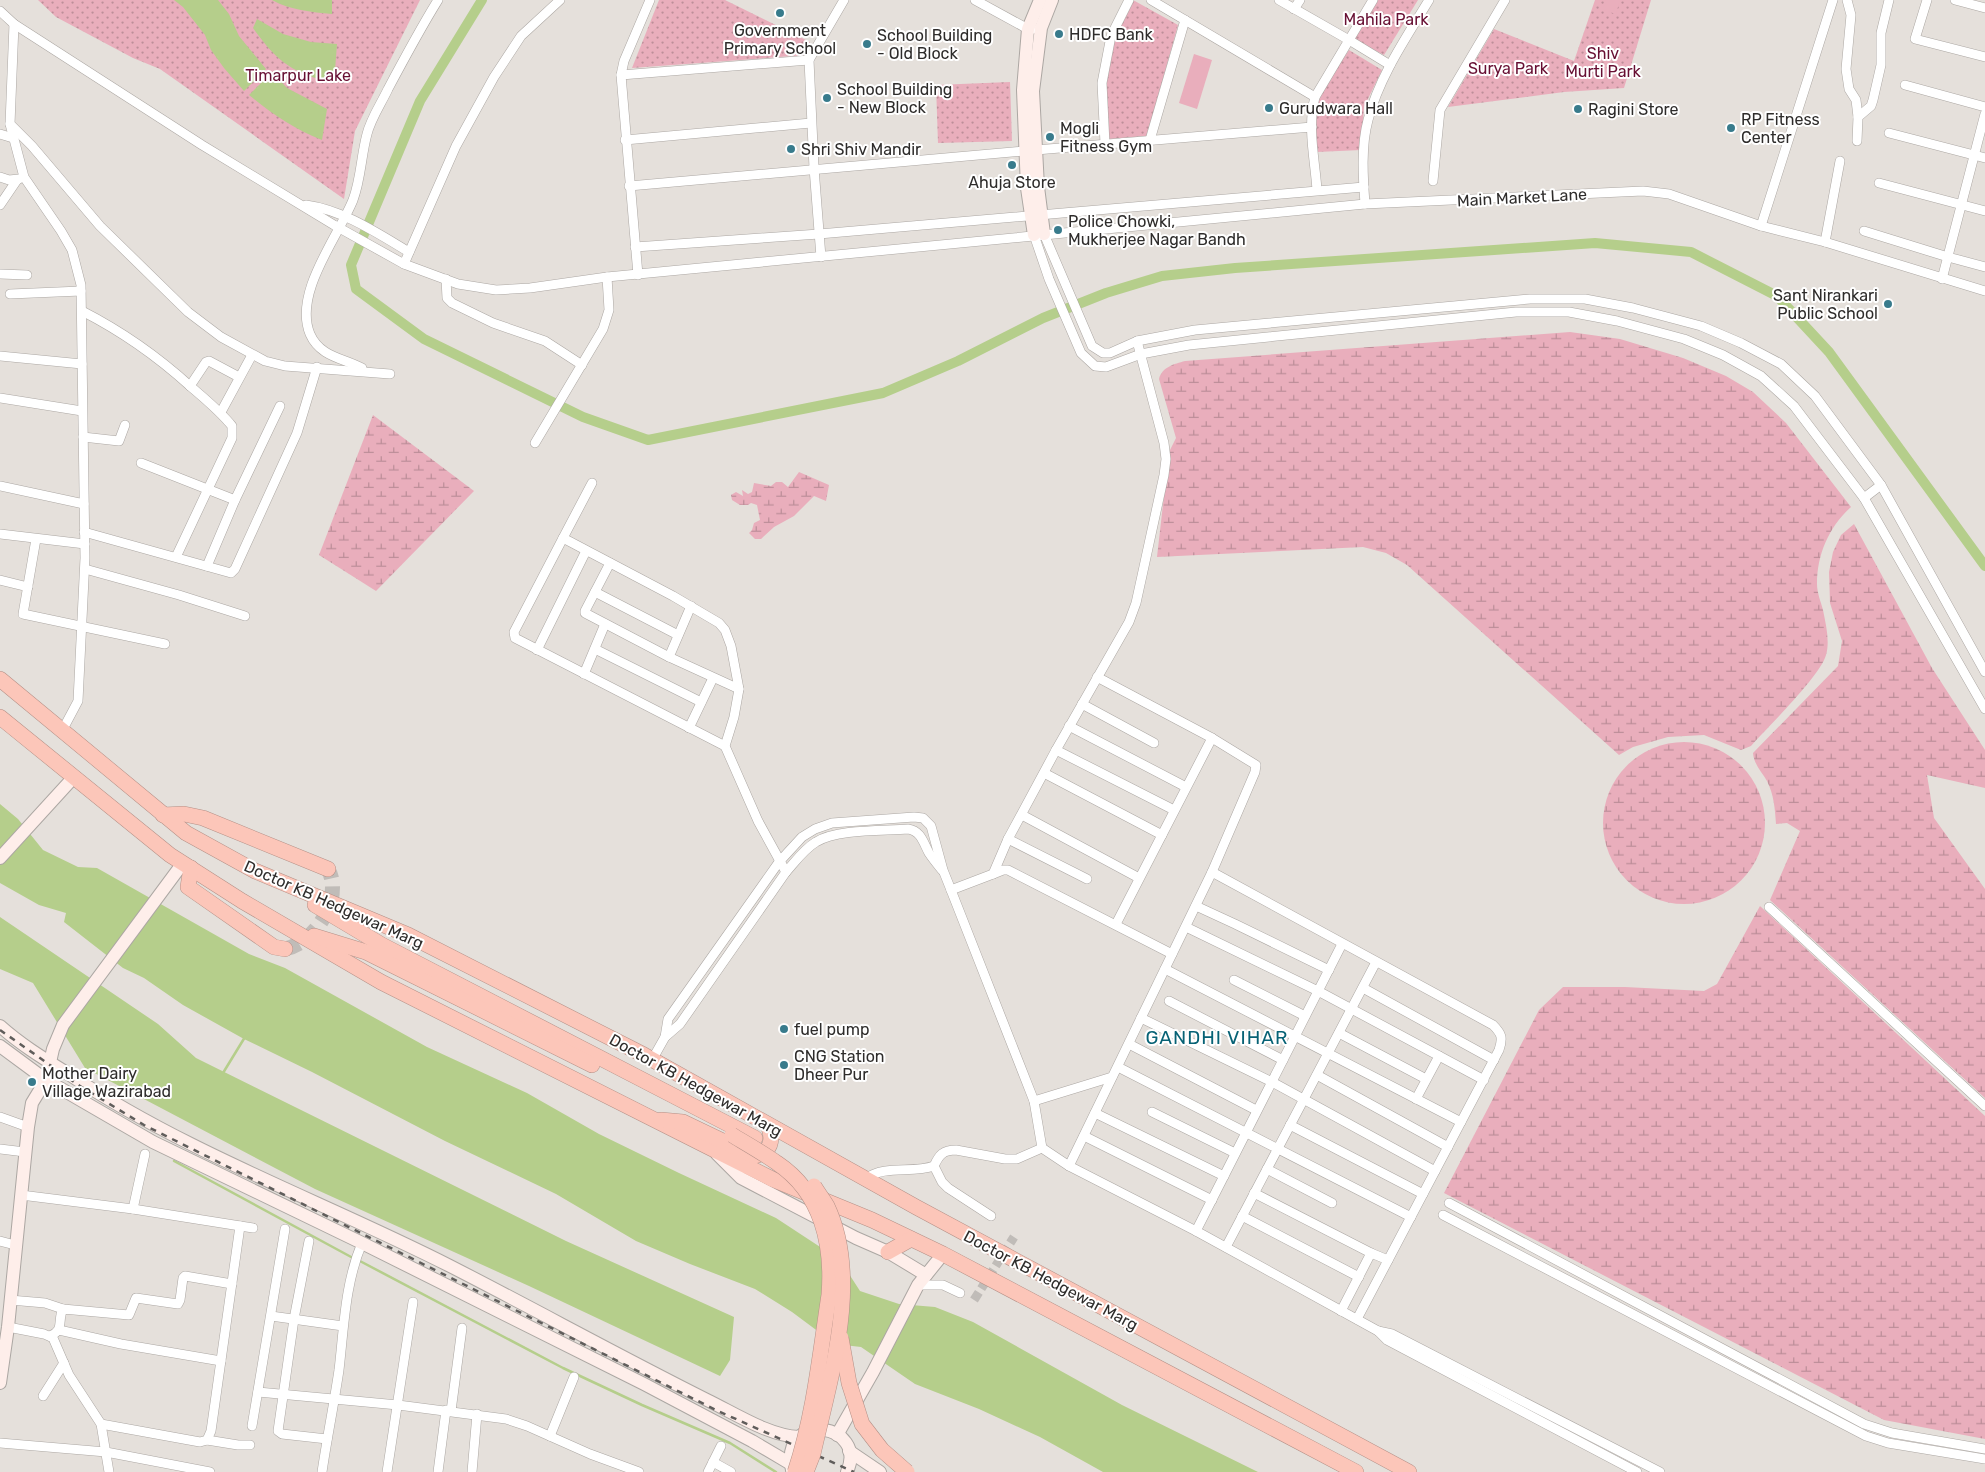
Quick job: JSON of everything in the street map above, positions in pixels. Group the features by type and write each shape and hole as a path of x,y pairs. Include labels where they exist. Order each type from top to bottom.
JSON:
{"highway":[{"name":"Doctor KB Hedgewar Marg","path":"0,678 186,833 255,871 408,935 652,1060 865,1178 1409,1472"},
{"name":"Doctor KB Hedgewar Marg","path":"0,717 170,855 290,929 381,982 772,1179 872,1220 942,1254 1356,1472"},
{"path":"164,814 184,814 203,818 328,869"},
{"path":"187,866 188,887 274,947 286,949"},
{"path":"255,871 402,962 732,1135 779,1164 805,1190 823,1222 830,1258 831,1276 811,1411 803,1448 795,1470"},
{"path":"290,929 402,962 755,1138 795,1165 812,1183 826,1204 835,1228 843,1277 839,1329 813,1454 795,1470"},
{"path":"653,1120 683,1122 754,1156 761,1155 767,1151 771,1143 772,1134 768,1125"},
{"path":"888,1252 911,1239"},
{"path":"839,1329 849,1383 862,1424 882,1450 907,1472"}],"main road":[{"path":"1039,234 1023,90 1028,29 1040,0"},
{"path":"1030,150 1041,28 1052,0"},
{"path":"0,858 73,778"},
{"path":"0,1383 8,1327 25,1152 34,1097 46,1080 50,1062 63,1026 167,885 187,866"},
{"path":"0,1026 111,1102 160,1129 448,1265 672,1382 766,1428 786,1437 798,1438"},
{"path":"0,1046 46,1080 153,1142 358,1253 644,1384 752,1441 795,1470"},
{"path":"712,1149 741,1178 856,1238 888,1252 922,1280"},
{"path":"838,1435 922,1280 942,1254"},
{"path":"795,1470 790,1459 792,1447 798,1438 808,1431 820,1429 832,1431 842,1437 849,1451 850,1459 847,1472"},
{"path":"849,1451 880,1472"}],"street":[{"path":"366,371 361,367 325,353 310,334 307,322 308,306 317,272 340,228 349,218 370,126 410,48 438,0"},
{"path":"404,264 456,146 494,77 521,36 560,0"},
{"path":"638,275 625,140 621,75 624,61 650,0"},
{"path":"821,257 811,123 809,60 844,0"},
{"path":"975,0 1028,29 1041,28"},
{"path":"1105,144 1102,83 1111,36 1128,0"},
{"path":"1151,0 1315,98"},
{"path":"1279,0 1390,65"},
{"path":"1294,9 1300,0"},
{"path":"1317,190 1310,111 1315,98 1373,0"},
{"path":"1365,204 1364,153 1367,122 1374,97 1390,65 1428,0"},
{"path":"1433,182 1440,110 1505,0"},
{"path":"1761,226 1833,0"},
{"path":"1847,0 1851,15 1846,69 1849,89 1856,100 1858,117 1857,141"},
{"path":"1858,117 1871,106 1874,100 1880,65 1881,33 1889,0"},
{"path":"1926,0 1915,39 1985,57"},
{"path":"1955,0 1985,8"},
{"name":"Main Market Lane","path":"0,11 14,24 202,145 340,228 404,264 478,288 496,290 530,288 607,277 1365,204 1656,191 1761,226 1824,242 1985,292"},
{"path":"1150,140 1184,20"},
{"path":"14,24 10,124 21,178 61,231 72,250 78,270 81,291 85,544 82,626 78,701 62,731"},
{"path":"621,75 809,60"},
{"path":"1905,85 1985,107"},
{"path":"1942,280 1985,114"},
{"path":"625,140 811,123"},
{"path":"10,124 32,146 100,226 188,312 220,337 265,361 285,366 390,374"},
{"path":"629,186 814,168 1312,127"},
{"path":"1889,133 1985,158"},
{"path":"0,134 13,138"},
{"path":"1824,242 1840,161"},
{"path":"0,177 9,180 21,178"},
{"path":"0,205 21,178"},
{"path":"1878,183 1985,211"},
{"path":"635,248 1364,187"},
{"path":"302,205 318,207 349,218 410,252"},
{"path":"1864,231 1985,267"},
{"path":"1039,234 1063,281 1090,342 1103,353 1110,353 1137,341 1195,330 1530,299 1585,299 1633,308 1701,326 1741,343 1781,364 1815,396 1881,485 1985,672"},
{"path":"1039,234 1052,285 1081,353 1095,366 1106,368 1141,354 1189,345 1516,312 1569,312 1617,321 1684,339 1723,355 1761,376 1794,406 1864,498 1985,709"},
{"path":"0,274 27,275"},
{"path":"536,443 607,320 609,310 607,277"},
{"path":"446,279 447,298 452,303 493,323 545,341 581,367"},
{"path":"10,294 81,291"},
{"path":"82,311 114,327 177,373 221,412 232,426 233,432 176,557"},
{"path":"993,874 1008,839 1069,726 1121,636 1136,603 1166,459 1164,443 1137,341"},
{"path":"1081,353 1090,342"},
{"path":"221,412 252,355"},
{"path":"0,356 82,364"},
{"path":"190,386 206,362 209,361 239,377"},
{"path":"84,532 207,566 228,574 231,573 235,569 297,433 317,367"},
{"path":"0,398 82,411"},
{"path":"207,566 235,500 280,406"},
{"path":"83,437 119,441 125,425"},
{"path":"141,462 235,500"},
{"path":"592,483 514,632 515,638 725,746 758,821 786,872"},
{"path":"1864,498 1881,485"},
{"path":"0,486 84,504"},
{"path":"0,534 85,544"},
{"path":"563,538 691,606 719,623 725,630 731,646 739,689 734,717 725,746"},
{"path":"36,539 23,614 166,644"},
{"path":"537,650 586,551"},
{"path":"610,562 585,613 713,678 739,689"},
{"path":"84,569 179,595 245,616"},
{"path":"0,580 28,587"},
{"path":"595,592 678,635"},
{"path":"669,656 691,606"},
{"path":"584,674 605,624"},
{"path":"595,649 701,702"},
{"path":"1069,1166 1196,906 1256,769 1254,762 1097,677"},
{"path":"689,728 713,678"},
{"path":"1082,704 1154,743"},
{"path":"1069,726 1186,787"},
{"path":"1116,924 1212,738"},
{"path":"1056,750 1174,810"},
{"path":"1044,772 1162,834"},
{"path":"1022,815 1139,878"},
{"path":"665,1037 668,1019 779,862 802,837 815,829 832,823 923,818 931,826 943,870 1034,1101 1042,1148 1069,1166 1196,1231 1357,1319 1378,1331 1387,1340 1637,1472"},
{"path":"652,1060 665,1037 680,1024 786,872 816,842 832,835 908,828 917,832 934,861 943,870"},
{"path":"1008,839 1087,879"},
{"path":"951,890 1003,870 1008,870 1172,954"},
{"path":"1212,872 1494,1025 1501,1034 1502,1042 1484,1080 1357,1319"},
{"path":"1196,906 1329,970"},
{"path":"1769,907 1985,1106"},
{"path":"1186,927 1318,991 1484,1080"},
{"path":"1196,1231 1342,944"},
{"path":"1226,1247 1376,962"},
{"path":"1165,969 1461,1122"},
{"path":"1234,980 1306,1016"},
{"path":"1362,988 1494,1060"},
{"path":"1169,1001 1283,1060"},
{"path":"1141,1018 1272,1082 1435,1171"},
{"path":"1339,1034 1426,1079"},
{"path":"1129,1044 1256,1110"},
{"path":"1416,1099 1439,1056"},
{"path":"1118,1067 1411,1217"},
{"path":"1317,1075 1448,1147"},
{"path":"1034,1101 1112,1077"},
{"path":"1152,1112 1235,1153"},
{"path":"1095,1113 1224,1176"},
{"path":"0,1117 28,1127"},
{"path":"1290,1125 1423,1194"},
{"path":"1084,1136 1212,1200"},
{"path":"865,1178 878,1171 915,1170 934,1166 941,1153 948,1150 1005,1159 1017,1159 1042,1148"},
{"path":"0,1149 25,1152"},
{"path":"133,1208 144,1154"},
{"path":"934,1166 942,1182 948,1188 991,1216"},
{"path":"1267,1169 1332,1203"},
{"path":"1254,1193 1388,1260"},
{"path":"21,1195 133,1208 253,1228"},
{"path":"1449,1203 1864,1424 1885,1431 1985,1449"},
{"path":"1442,1215 1866,1436 1888,1443 1985,1459"},
{"path":"1242,1216 1359,1277"},
{"path":"207,1440 211,1431 240,1226"},
{"path":"252,1426 285,1229"},
{"path":"0,1241 16,1244"},
{"path":"309,1241 294,1319 278,1428 279,1434 327,1439"},
{"path":"322,1472 343,1326 358,1253"},
{"path":"1342,1311 1371,1253"},
{"path":"10,1300 45,1303 63,1309 129,1315 136,1298 178,1304 182,1278 185,1276 232,1284"},
{"path":"922,1280 943,1285 960,1293"},
{"path":"386,1472 398,1404 412,1302"},
{"path":"50,1336 59,1330 63,1309"},
{"path":"270,1316 343,1326"},
{"path":"8,1327 53,1338 78,1390 101,1424 109,1472"},
{"path":"438,1472 462,1328"},
{"path":"59,1330 121,1344 221,1361"},
{"path":"1378,1331 1392,1334 1660,1472"},
{"path":"43,1396 64,1363"},
{"path":"550,1436 574,1377"},
{"path":"258,1392 398,1404 506,1419 639,1472"},
{"path":"472,1472 476,1414"},
{"path":"101,1424 200,1442 207,1440 250,1445"},
{"path":"0,1443 106,1452 170,1469 210,1472"},
{"path":"708,1472 721,1446"},
{"path":"713,1462 731,1472"}],"green space":[{"name":"Timarpur Lake","path":"38,0 420,0 355,131 344,199 160,69 133,58 56,17"},
{"path":"659,0 725,0 810,42 806,55 632,68"},
{"path":"1133,0 1178,25 1147,136 1109,139 1106,81 1114,36"},
{"name":"Mahila Park","path":"1377,0 1418,0 1384,55 1353,39"},
{"path":"1595,0 1651,0 1624,88 1564,92 1448,107 1494,29 1574,61"},
{"path":"1606,0 1620,0 1616,14 1603,10"},
{"path":"1349,50 1382,70 1364,107 1361,150 1317,152 1315,123 1320,97"},
{"path":"1194,54 1212,60 1197,109 1179,103"},
{"path":"1010,82 1012,141 938,143 936,85"},
{"path":"1570,332 1620,339 1683,358 1726,376 1753,392 1786,423 1851,507 1836,523 1826,542 1819,562 1817,587 1827,633 1826,655 1822,664 1804,688 1751,746 1741,750 1704,735 1668,737 1633,747 1619,755 1407,565 1386,553 1363,547 1157,557 1169,452 1176,438 1159,379 1169,367 1185,361"},
{"path":"373,415 474,491 376,591 319,555"},
{"path":"799,472 829,485 826,501 814,496 794,516 774,527 761,539 755,539 749,533 754,523 760,520 757,505 751,503 740,505 732,500 731,495 736,492 743,496 742,490 748,494 752,492 754,483 771,486 776,482 782,482 788,487"},
{"path":"1854,524 1932,668 1985,750 1985,788 1927,775 1934,818 1985,889 1985,1098 1770,900 1800,831 1787,823 1776,824 1775,807 1771,792 1753,753 1838,666 1842,641 1830,603 1829,572 1833,552 1841,535"},
{"path":"1676,742 1692,742 1715,748 1735,760 1747,772 1759,792 1765,815 1765,831 1759,854 1747,874 1735,886 1715,898 1692,904 1676,904 1653,898 1633,886 1621,874 1609,854 1603,831 1603,815 1609,792 1621,772 1633,760 1653,748"},
{"path":"1760,906 1985,1116 1985,1439 1884,1420 1444,1193 1539,1010 1563,987 1625,987 1704,991 1717,984"}],"shaded area":[{"path":"174,0 218,0 229,14 239,36 266,69 244,91 211,50 205,35 183,7"},
{"path":"272,0 332,0 332,14 293,8"},
{"path":"257,19 283,34 311,42 337,44 334,83 297,70 279,58 270,50 253,28"},
{"path":"272,72 287,88 327,109 322,140 302,131 266,109 249,95"},
{"path":"0,804 18,819 43,850 78,867 97,868 249,954 285,968 427,1047 527,1093 599,1134 776,1218 840,1260 860,1291 899,1304 935,1307 973,1322 1122,1405 1258,1472 1103,1472 1040,1437 979,1409 915,1384 861,1347 835,1344 792,1312 755,1289 636,1241 556,1194 445,1141 244,1039 183,1005 144,978 123,968 64,922 66,913 39,905 0,883"},
{"path":"0,917 158,1024 196,1058 566,1241 734,1317 730,1360 720,1376 529,1286 315,1189 85,1068 33,983 0,969"}],"waterway":[{"path":"482,0 420,101 351,265 356,289 424,339 583,417 648,440 883,393 958,361 1043,318 1106,293 1162,276 1235,268 1595,243 1691,252 1777,296 1829,352 1985,566"},
{"path":"223,1073 245,1037"},
{"path":"174,1161 353,1258"},
{"path":"358,1260 563,1368 730,1443 776,1472"}],"tunnel":[{"path":"285,949 307,938 324,918 332,893 332,881 328,869"},
{"path":"974,1300 1014,1237"}],"railway":[{"path":"0,1030 80,1086 144,1125 718,1411 854,1472"}],"place":[{"name":"Government Primary School","path":"780,13"},
{"name":"HDFC Bank","path":"1059,34"},
{"name":"School Building - Old Block","path":"867,44"},
{"name":"School Building - New Block","path":"827,98"},
{"name":"Gurudwara Hall","path":"1269,108"},
{"name":"Ragini Store","path":"1578,109"},
{"name":"RP Fitness Center","path":"1731,128"},
{"name":"Mogli Fitness Gym","path":"1050,137"},
{"name":"Shri Shiv Mandir","path":"791,149"},
{"name":"Ahuja Store","path":"1012,165"},
{"name":"Police Chowki, Mukherjee Nagar Bandh","path":"1058,230"},
{"name":"Sant Nirankari Public School","path":"1888,304"},
{"name":"fuel pump","path":"784,1029"},
{"name":"CNG Station Dheer Pur","path":"784,1065"},
{"name":"Mother Dairy Village Wazirabad","path":"32,1082"}],"district":[{"name":"GANDHI VIHAR","path":"1217,1037"}],"park label":[{"name":"Shiv Murti Park","path":"1603,62"},
{"name":"Surya Park","path":"1508,68"}]}
